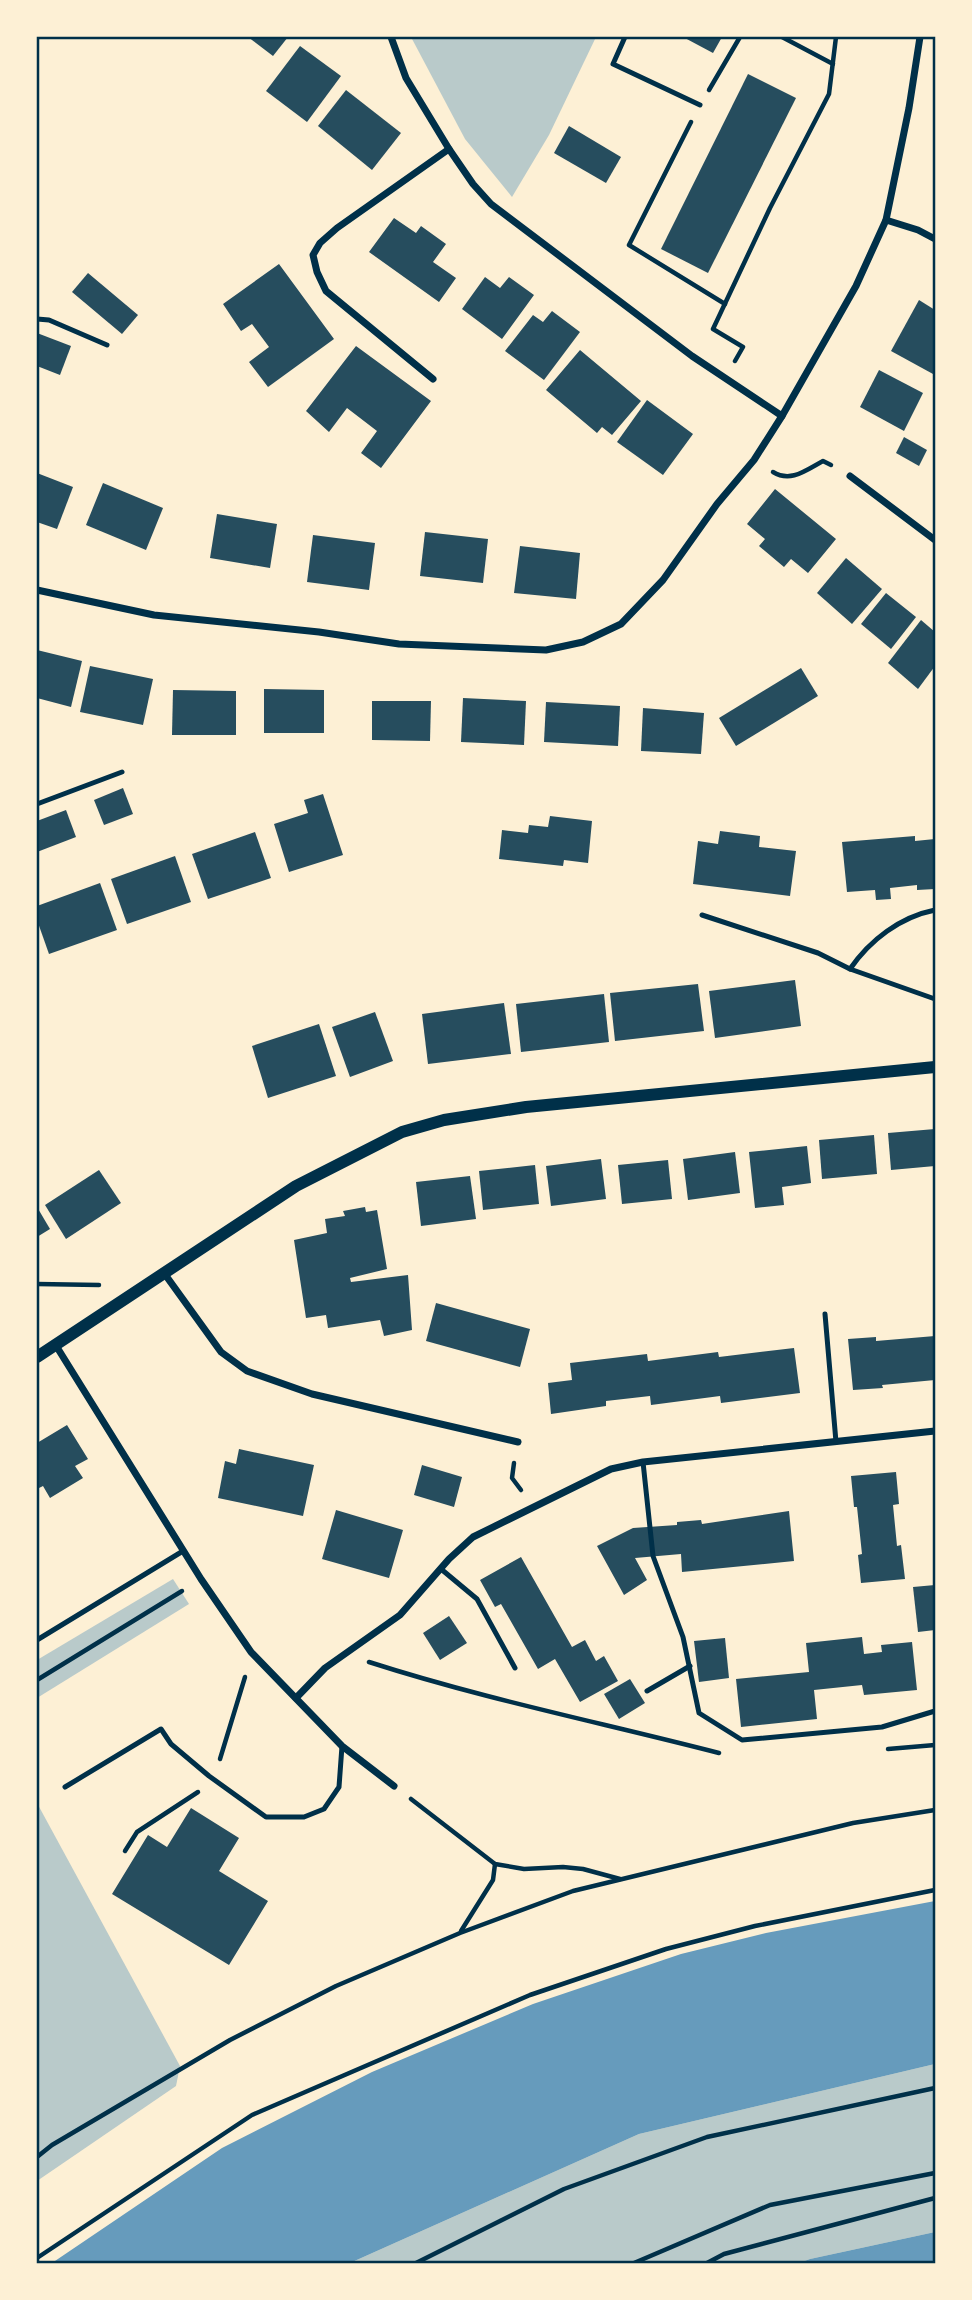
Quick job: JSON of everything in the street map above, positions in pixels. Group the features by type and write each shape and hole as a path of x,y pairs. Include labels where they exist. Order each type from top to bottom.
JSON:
{"street":[{"path":"391,37 406,78 449,149 473,184 491,204 692,356 782,416"},
{"path":"37,590 154,615 319,632 399,644 545,650 583,642 621,624 663,580 717,504 754,460 856,286 886,220 909,108 920,37"},
{"path":"433,379 327,291 317,272 313,255 320,243 338,228 449,149"},
{"path":"886,220 918,230 935,239"},
{"path":"850,476 935,540"},
{"path":"37,1357 296,1186 401,1132 444,1121 526,1107 935,1066"},
{"path":"164,1273 220,1352 247,1371 313,1394 518,1442"},
{"path":"55,1344 183,1551 251,1652 342,1746 394,1786"},
{"path":"296,1698 325,1668 400,1615 460,1548 473,1538 611,1469 643,1462 935,1431"}],"lane":[{"path":"625,37 613,64 700,105"},
{"path":"37,319 49,320 107,345"},
{"path":"37,804 122,772"},
{"path":"850,969 864,950 895,926 916,914 935,910"},
{"path":"702,915 818,953 850,969 935,999"},
{"path":"825,1314 836,1442"},
{"path":"643,1462 653,1556 683,1637 699,1713 742,1740 882,1727 935,1712"},
{"path":"37,1640 183,1551"},
{"path":"441,1569 477,1599 515,1668"},
{"path":"647,1691 690,1666"},
{"path":"65,1787 161,1729 171,1744 209,1776 266,1817 304,1817 324,1809 338,1787 342,1746"}],"path":[{"path":"725,304 629,246 700,105 740,37"},
{"path":"782,37 833,64"},
{"path":"734,362 743,347 713,330 770,208 829,94 836,37"},
{"path":"754,460 780,476 792,478 823,461 850,476"},
{"path":"37,1284 142,1286"},
{"path":"518,1442 512,1478 534,1507"},
{"path":"37,1680 201,1579"},
{"path":"345,1654 410,1675 724,1754"},
{"path":"881,1750 935,1745"},
{"path":"394,1786 495,1864 524,1869 583,1869 620,1879"},
{"path":"37,2157 230,2040 336,1986 460,1933 573,1891 853,1823 935,1811"},
{"path":"460,1933 492,1880 495,1864"},
{"path":"37,2258 252,2115 530,1995 666,1949 755,1926 935,1890"},
{"path":"416,2263 564,2189 707,2137 935,2088"},
{"path":"634,2263 770,2205 935,2173"},
{"path":"707,2263 724,2254 935,2198"}],"shaded area":[{"path":"411,37 596,37 549,135 512,197 465,139"},
{"path":"173,1579 189,1604 37,1698 37,1660"},
{"path":"37,1803 180,2066 176,2086 37,2181"},
{"path":"935,2064 935,2232 799,2263 350,2263 639,2134"}],"water":[{"path":"935,1901 935,2064 639,2134 350,2263 52,2263 222,2148 372,2072 533,2004 681,1954 766,1933"},
{"path":"935,2232 935,2263 799,2263 810,2259"}],"building":[{"path":"248,37 288,37 273,56"},
{"path":"683,37 722,37 713,53"},
{"path":"300,46 341,76 307,122 266,91"},
{"path":"748,74 796,98 708,273 661,249"},
{"path":"346,90 401,133 372,170 318,126"},
{"path":"569,126 621,157 606,183 554,153"},
{"path":"394,218 416,233 421,226 446,244 433,262 456,278 439,302 369,252"},
{"path":"279,264 334,339 268,387 249,362 269,347 252,324 241,331 223,304"},
{"path":"88,273 138,315 122,334 72,292"},
{"path":"485,277 500,288 509,277 534,295 502,339 462,309"},
{"path":"919,300 935,310 933,374 891,351"},
{"path":"552,311 580,332 544,380 505,351 533,315 543,322"},
{"path":"37,333 71,346 60,375 37,366"},
{"path":"356,346 431,401 381,468 361,453 377,431 347,408 329,432 306,411"},
{"path":"580,350 641,401 612,435 602,427 597,433 546,390"},
{"path":"879,370 923,393 904,431 860,407"},
{"path":"647,400 693,434 663,475 617,442"},
{"path":"904,437 927,450 919,466 896,453"},
{"path":"37,473 73,487 57,529 37,522"},
{"path":"103,483 163,508 146,550 86,525"},
{"path":"775,489 836,539 808,573 791,559 784,567 759,546 765,539 747,524"},
{"path":"217,514 277,524 270,568 210,558"},
{"path":"425,532 488,539 483,583 420,576"},
{"path":"313,535 375,543 369,590 307,582"},
{"path":"520,546 580,553 576,599 514,593"},
{"path":"846,558 882,589 852,624 817,593"},
{"path":"886,593 916,617 891,649 861,624"},
{"path":"921,620 935,632 935,666 918,689 888,663"},
{"path":"37,650 82,661 71,707 37,698"},
{"path":"90,666 153,679 143,725 80,712"},
{"path":"801,668 818,696 736,746 719,718"},
{"path":"264,689 324,690 324,733 264,733"},
{"path":"173,690 236,691 236,735 172,735"},
{"path":"463,698 526,701 524,745 461,742"},
{"path":"372,701 431,701 430,741 372,740"},
{"path":"546,702 620,706 618,746 544,742"},
{"path":"643,708 704,713 701,754 641,751"},
{"path":"123,788 133,814 104,825 94,800"},
{"path":"323,794 343,855 289,872 274,824 308,813 304,800"},
{"path":"66,810 76,837 37,852 37,821"},
{"path":"550,816 592,821 588,863 564,860 563,866 499,859 502,830 528,833 529,825 548,827"},
{"path":"720,831 760,836 759,847 796,851 790,896 693,884 698,841 718,844"},
{"path":"255,832 271,878 208,899 192,854"},
{"path":"915,836 915,841 935,839 935,889 917,890 917,885 890,888 891,899 876,900 875,890 847,892 842,842"},
{"path":"175,856 191,902 127,924 111,879"},
{"path":"100,883 117,930 49,954 37,920 37,906"},
{"path":"795,980 801,1026 715,1038 709,991"},
{"path":"698,984 704,1031 615,1041 610,993"},
{"path":"604,994 609,1042 521,1052 516,1004"},
{"path":"504,1003 511,1054 428,1064 422,1014"},
{"path":"375,1012 393,1061 350,1077 332,1027"},
{"path":"319,1024 336,1076 268,1098 252,1046"},
{"path":"935,1129 935,1166 891,1170 888,1133"},
{"path":"874,1135 877,1174 822,1179 819,1140"},
{"path":"807,1146 811,1183 782,1187 784,1205 755,1208 749,1152"},
{"path":"735,1152 740,1193 688,1200 683,1159"},
{"path":"601,1159 606,1199 551,1206 546,1166"},
{"path":"668,1160 672,1199 622,1204 618,1165"},
{"path":"535,1165 539,1204 483,1210 479,1171"},
{"path":"99,1170 121,1203 66,1239 45,1205"},
{"path":"470,1176 476,1219 421,1226 416,1182"},
{"path":"37,1207 50,1229 37,1237"},
{"path":"365,1207 366,1212 377,1210 387,1269 350,1278 351,1282 408,1275 412,1330 384,1336 380,1320 328,1328 326,1315 306,1318 294,1240 327,1233 325,1219 345,1216 343,1211"},
{"path":"436,1303 530,1329 520,1367 426,1341"},
{"path":"935,1336 935,1380 853,1390 848,1339 876,1337 876,1341"},
{"path":"794,1348 800,1393 721,1403 720,1396 651,1405 650,1396 606,1401 606,1406 551,1414 548,1383 572,1380 570,1363 647,1354 648,1361 718,1352 719,1357"},
{"path":"67,1425 88,1459 75,1466 83,1478 50,1498 43,1486 37,1489 37,1443"},
{"path":"239,1449 314,1465 303,1516 218,1498 225,1461 236,1464"},
{"path":"422,1465 462,1477 454,1507 414,1495"},
{"path":"896,1472 899,1504 893,1505 897,1546 901,1545 905,1579 861,1583 858,1555 862,1554 851,1476"},
{"path":"336,1510 403,1530 389,1578 322,1559"},
{"path":"789,1511 794,1561 682,1572 681,1554 635,1558 647,1580 624,1595 597,1546 633,1528 677,1525 677,1522 701,1520 702,1524"},
{"path":"521,1557 572,1647 585,1640 596,1661 604,1656 618,1681 580,1702 555,1659 538,1669 501,1604 495,1607 480,1580"},
{"path":"935,1585 935,1630 918,1632 913,1587"},
{"path":"449,1616 467,1643 440,1660 423,1633"},
{"path":"862,1637 864,1654 882,1652 881,1645 912,1642 917,1690 864,1695 862,1685 814,1690 817,1719 741,1727 736,1679 809,1672 806,1643"},
{"path":"725,1638 729,1678 699,1682 694,1641"},
{"path":"630,1679 645,1703 619,1719 604,1694"},
{"path":"191,1808 239,1838 219,1871 268,1901 229,1965 112,1894 148,1835 167,1847"}]}
